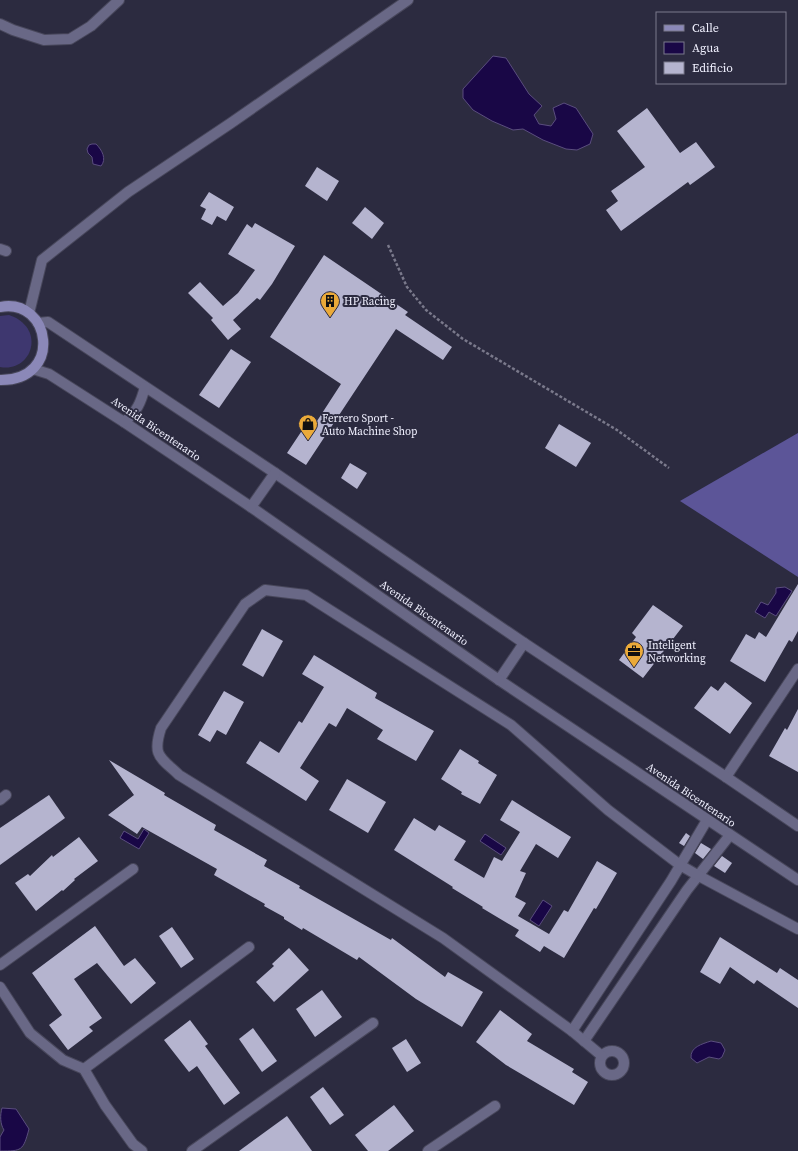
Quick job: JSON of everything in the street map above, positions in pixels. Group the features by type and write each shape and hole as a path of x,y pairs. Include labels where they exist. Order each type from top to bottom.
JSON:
{"main road":[{"path":"0,307 6,306 18,308 29,313 38,322 43,334 44,346 40,359 33,369 23,377 12,380 0,380"}],"street":[{"path":"0,24 44,40 70,39 91,26 119,0"},
{"path":"29,313 42,260 128,192 231,123 408,0"},
{"path":"38,322 48,322 275,473 524,643 798,826"},
{"name":"Avenida Bicentenario","path":"33,369 49,374 124,422 251,507 500,680 798,880"},
{"path":"124,422 131,416 142,401 145,387"},
{"path":"251,507 275,473"},
{"path":"602,1056 572,1031 443,938 179,775 158,755 157,742 161,728 245,604 265,590 306,595 511,725 608,810 680,865 798,929"},
{"path":"500,680 524,643"},
{"path":"726,777 798,670"},
{"path":"572,1031 671,881 707,820"},
{"path":"584,1041 687,890 730,835"},
{"path":"0,965 133,869"},
{"path":"84,1069 249,947"},
{"path":"0,987 30,1033 63,1060 84,1069 105,1105 133,1144 142,1151"},
{"path":"192,1151 373,1023"},
{"path":"428,1151 495,1106"}],"path":[{"path":"388,244 407,287 426,310 463,339 617,430 669,468"}],"shaded area":[{"path":"9,315 21,321 28,329 31,339 31,348 27,357 20,363 11,367 0,367 0,316"},
{"path":"798,433 798,577 680,501"}],"water":[{"path":"493,56 506,58 529,94 542,106 534,115 539,124 551,126 556,119 553,108 564,103 576,108 593,134 590,144 577,150 566,149 543,140 523,129 513,130 492,121 473,110 463,98 463,89"},
{"path":"96,144 103,155 104,160 101,166 93,164 92,157 88,153 87,149 89,145"},
{"path":"785,587 792,591 776,616 769,612 765,618 755,612 761,602 768,605 776,593 776,588"},
{"path":"144,829 149,833 139,849 120,838 124,831 138,839"},
{"path":"485,834 506,848 501,855 480,841"},
{"path":"543,900 552,906 539,926 530,920"},
{"path":"711,1041 721,1043 725,1050 722,1057 719,1059 709,1057 697,1063 691,1058 692,1051 700,1045"},
{"path":"2,1108 16,1109 29,1129 23,1146 17,1150 0,1151 0,1137 4,1130 1,1119"}],"building":[{"path":"647,108 680,153 696,142 715,167 690,185 688,182 621,231 606,210 618,201 611,191 645,167 617,131"},
{"path":"317,167 339,181 327,201 305,186"},
{"path":"209,192 234,207 226,221 217,216 212,225 201,219 206,209 200,206"},
{"path":"365,207 384,223 372,239 352,223"},
{"path":"255,223 295,246 272,284 260,300 257,298 233,320 241,329 228,340 211,320 213,318 188,293 200,282 223,306 238,293 255,270 228,254 247,224 252,228"},
{"name":"HP Racing","path":"324,255 408,312 405,315 452,347 443,360 396,329 306,465 287,453 311,417 317,421 341,384 270,337"},
{"path":"231,349 251,362 219,408 199,395"},
{"path":"559,424 591,443 576,467 545,448"},
{"path":"350,463 367,473 357,489 341,478"},
{"path":"798,584 798,631 792,642 789,640 765,682 730,661 746,634 755,639 759,632 766,637"},
{"path":"653,605 683,626 643,678 619,660 636,637 632,633"},
{"path":"262,629 283,641 263,677 242,665"},
{"path":"314,655 377,693 375,698 434,731 416,761 377,739 383,730 347,708 336,727 329,723 300,768 319,781 306,801 246,763 260,741 279,753 299,721 302,723 324,687 302,674"},
{"path":"725,682 752,703 730,734 694,708 711,686 718,691"},
{"path":"224,691 244,702 226,735 217,730 210,742 198,735"},
{"path":"798,709 798,772 769,756 785,728 787,730"},
{"path":"460,749 497,775 480,804 461,794 462,792 441,779"},
{"path":"109,760 165,793 164,795 216,825 214,830 267,860 264,866 300,886 299,888 391,940 392,938 445,977 448,972 483,992 462,1027 416,999 359,957 357,960 303,928 302,930 284,919 284,917 264,906 265,904 214,875 217,869 142,827 137,834 108,815 134,795"},
{"path":"347,779 386,802 368,833 329,810"},
{"path":"49,795 65,818 0,865 0,828"},
{"path":"512,800 571,837 558,858 536,844 520,871 526,873 515,897 526,903 518,916 549,934 564,910 568,912 597,861 617,873 596,909 594,908 564,958 544,946 540,952 515,936 519,930 482,908 483,907 452,888 453,887 394,850 414,818 435,831 439,825 466,841 454,860 484,878 494,857 502,861 520,832 500,820"},
{"path":"686,833 690,836 684,846 679,843"},
{"path":"79,837 98,861 74,879 75,880 63,891 62,890 36,911 15,883 28,874 30,876 52,855 53,857"},
{"path":"701,843 711,849 703,859 695,853"},
{"path":"722,856 732,863 725,873 714,866"},
{"path":"95,926 124,966 135,958 156,983 131,1004 97,963 74,979 102,1018 89,1027 93,1031 68,1050 49,1025 62,1015 32,973"},
{"path":"172,927 194,959 181,968 159,936"},
{"path":"720,937 777,973 780,968 798,980 798,1008 757,980 754,984 730,967 720,984 700,972"},
{"path":"289,948 309,970 274,1002 256,982 274,966 272,964"},
{"path":"322,990 342,1017 315,1037 296,1009"},
{"path":"500,1010 532,1034 527,1041 574,1069 572,1072 588,1082 574,1105 506,1065 476,1042"},
{"path":"190,1020 208,1044 205,1046 240,1093 224,1105 197,1066 189,1072 164,1040"},
{"path":"253,1028 277,1061 262,1072 239,1039"},
{"path":"406,1039 421,1063 407,1072 392,1048"},
{"path":"323,1087 344,1115 330,1125 310,1097"},
{"path":"394,1105 414,1131 388,1151 368,1151 355,1135"},
{"path":"287,1116 312,1151 239,1151"}],"place":[{"name":"HP Racing","path":"330,318"},
{"name":"Ferrero Sport - Auto Machine Shop","path":"308,441"},
{"name":"Inteligent Networking","path":"634,668"}]}
